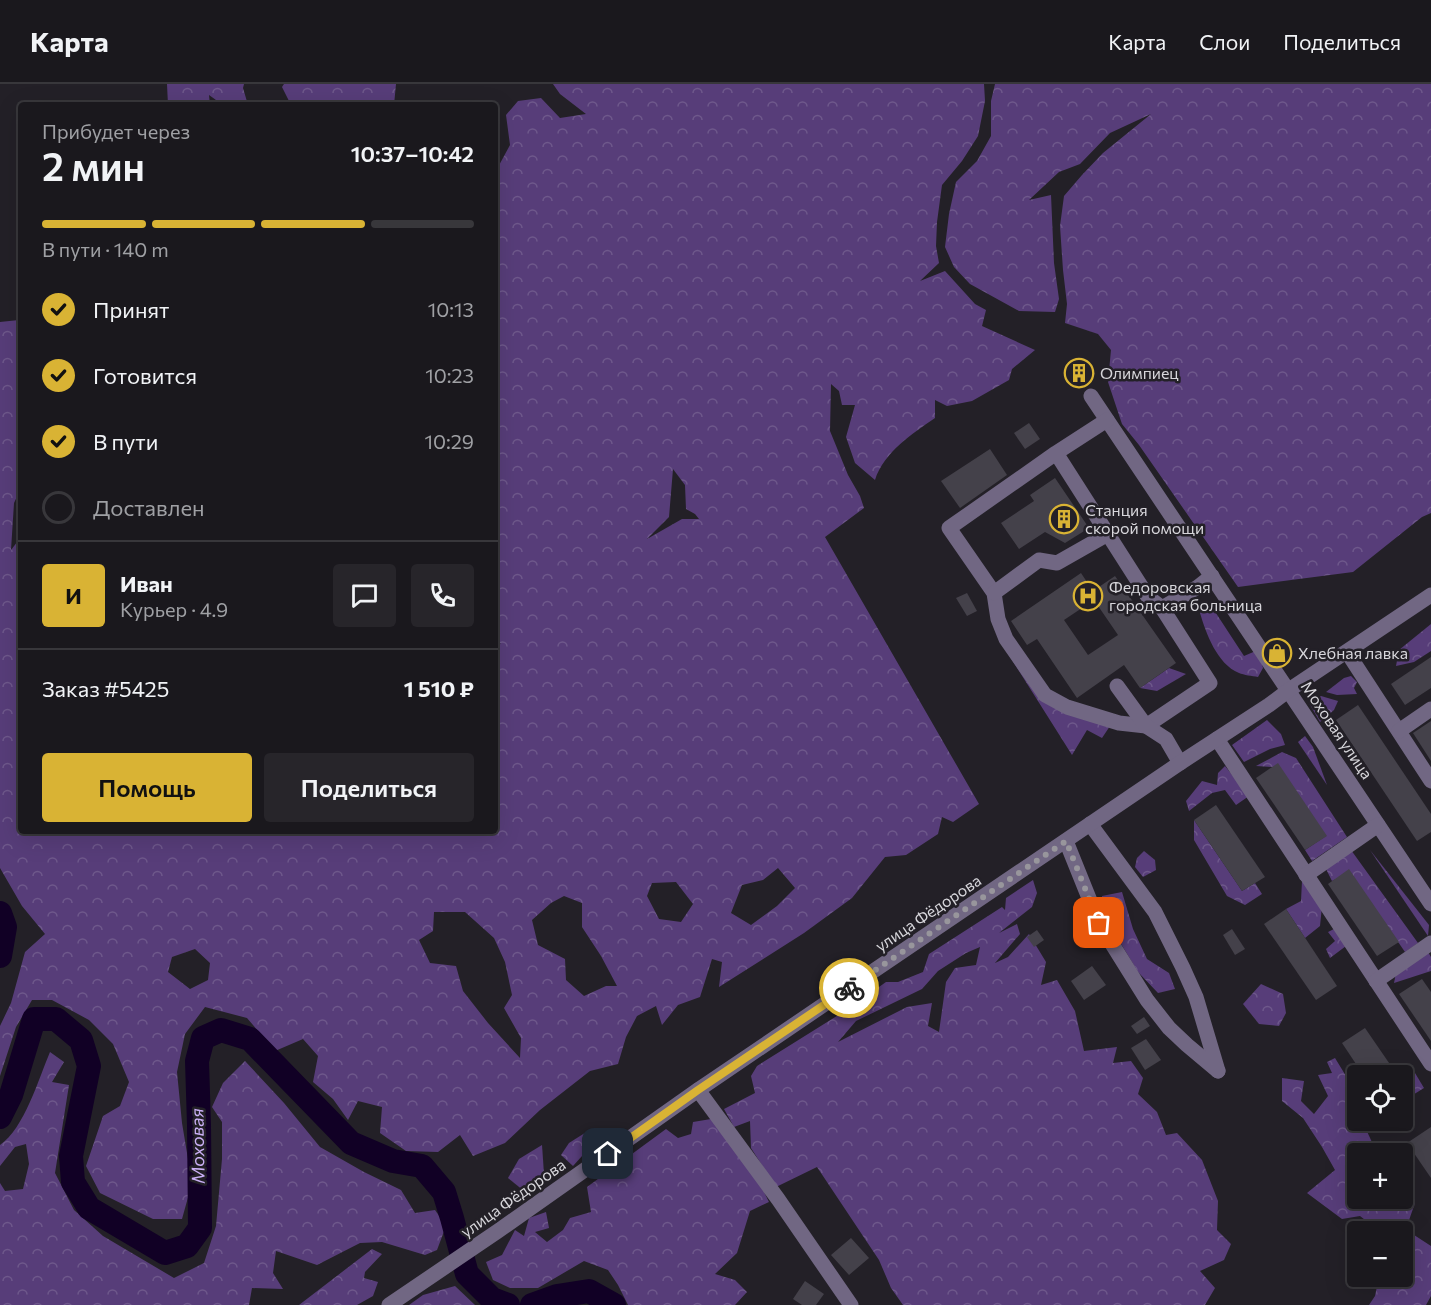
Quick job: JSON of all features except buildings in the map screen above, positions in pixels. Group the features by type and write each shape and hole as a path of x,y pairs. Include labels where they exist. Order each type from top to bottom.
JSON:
{"street":[{"name":"Моховая улица","path":"1091,396 1431,904"},
{"path":"1056,453 1148,597 1162,609 1210,683 1146,726 1119,723 1088,714 1067,707 1045,695 1005,639 998,619 994,593 949,528 1056,453 1107,420"},
{"path":"994,593 1039,560 1057,563 1108,534"},
{"path":"1162,609 1212,576"},
{"name":"улица Фёдорова","path":"389,1305 698,1090 1431,595"},
{"path":"1347,652 1431,781"},
{"path":"1118,686 1146,726 1166,739 1180,763"},
{"path":"1399,731 1431,709"},
{"path":"1217,739 1431,1064"},
{"path":"1066,841 1099,923 1147,1000 1169,1028 1218,1071 1196,997 1155,912 1090,824"},
{"path":"1306,875 1378,825"},
{"path":"1376,981 1431,943"},
{"path":"698,1090 778,1199 851,1305"}],"green space":[{"path":"167,84 244,84 247,102 219,102 209,95 210,102 168,102"},
{"path":"284,84 396,84 394,102 290,102 282,87"},
{"path":"553,84 984,84 985,101 978,136 962,161 942,185 936,246 939,263 920,281 945,271 975,304 986,310 982,326 1035,350 1012,369 1009,380 972,401 947,406 935,400 935,418 908,437 892,452 875,480 855,463 846,437 855,405 842,405 839,391 831,384 830,431 864,508 825,537 979,804 953,822 942,817 938,834 906,855 885,857 852,898 804,933 719,987 722,962 712,959 700,997 678,1005 662,1025 656,1006 637,1016 626,1037 618,1064 590,1071 540,1110 505,1143 473,1156 460,1135 438,1152 406,1151 380,1133 382,1107 358,1101 348,1120 333,1099 313,1082 318,1056 303,1039 275,1051 247,1018 205,1007 185,1034 177,1072 182,1123 192,1183 182,1219 153,1219 100,1193 86,1166 103,1116 120,1106 129,1082 113,1044 89,1020 52,1000 32,1000 16,1027 0,1076 0,1026 11,1003 25,952 45,934 22,906 0,868 0,322 18,320 18,494 14,503 11,550 18,541 18,834 303,834 303,836 304,834 498,834 498,647 501,643 498,645 498,167 510,145 506,115 518,101 541,98 560,118 586,114 560,94","holes":["673,469 685,485 686,509 699,519 682,519 647,539 669,517","778,868 795,888 777,906 751,925 731,913 742,885 763,880","676,882 693,904 681,922 659,919 647,896 652,883","564,896 582,903 582,927 617,986 606,986 584,996 566,980 565,959 538,945 532,920 551,903","434,912 465,912 494,938 505,962 512,995 504,1008 521,1038 520,1058 463,991 456,966 430,963 419,940 433,931","195,949 210,963 208,980 190,989 168,972 172,957"]},
{"path":"995,84 1431,84 1431,513 1422,517 1353,572 1238,587 1122,424 1108,382 1111,350 1098,334 1065,323 1067,304 1060,226 1064,196 1103,153 1151,114 1110,133 1080,164 1059,172 1029,200 1051,195 1054,263 1059,299 1055,312 1019,311 970,284 954,267 945,247 956,182 977,161 991,136 991,101"},
{"path":"1210,604 1244,656 1258,650 1263,668 1258,677 1239,673 1224,663 1209,638 1200,613"},
{"path":"1431,624 1431,651 1414,662 1396,666 1399,650"},
{"path":"1007,652 1051,701 1110,726 1102,738 1087,730 1072,755"},
{"path":"1169,668 1186,674 1157,691 1140,688"},
{"path":"1351,676 1357,682 1354,688 1357,694 1337,695 1326,692 1344,678"},
{"path":"1321,696 1338,701 1334,710 1320,722 1309,703"},
{"path":"1267,720 1281,734 1285,745 1270,749 1244,762 1232,745"},
{"path":"1305,736 1313,747 1327,785 1298,742"},
{"path":"1282,752 1296,758 1347,837 1312,861 1305,850 1326,836 1273,767 1256,766"},
{"path":"1225,766 1249,796 1236,805 1225,790 1212,793 1189,811 1186,801 1202,781 1217,785 1218,773"},
{"path":"1194,820 1242,891 1255,883 1262,894 1245,905 1227,896 1194,840"},
{"path":"1351,850 1418,943 1405,952 1350,872 1332,881 1325,867"},
{"path":"1370,850 1429,925 1428,936"},
{"path":"1144,851 1155,860 1156,870 1143,877 1135,867 1137,858"},
{"path":"1033,880 1037,893 1032,907 999,933 1017,924 1020,934 995,963 1008,957 1029,934 1046,962 1041,985 1057,980 1075,1011 1084,1051 1117,1047 1113,1063 1131,1061 1143,1078 1138,1094 1157,1112 1166,1135 1177,1133 1202,1160 1218,1201 1217,1230 1231,1244 1224,1260 1200,1271 1215,1288 1205,1305 903,1305 891,1288 879,1260 817,1167 776,1187 751,1148 750,1121 734,1127 724,1109 755,1093 751,1076 757,1066 848,1009 886,982 898,982 923,972 929,954 1002,907 1005,910 1006,898","holes":["980,947 976,965 955,968 946,982 939,1032 928,1026 932,1003 907,1007 838,1042 856,1021 922,989 938,971"]},
{"path":"1302,881 1322,906 1320,926 1305,938 1286,909 1301,901"},
{"path":"1122,892 1133,929 1147,959 1169,973 1175,989 1158,993 1138,972 1102,912 1102,896"},
{"path":"1334,929 1346,946 1330,958 1326,949 1335,941 1328,932"},
{"path":"1428,952 1431,957 1431,971 1394,983 1396,973"},
{"path":"1261,984 1283,994 1286,1013 1279,1026 1259,1024 1243,1004"},
{"path":"50,1052 64,1062 52,1082 69,1085 55,1173 74,1210 103,1236 174,1278 204,1263 216,1226 222,1159 222,1122 212,1107 223,1083 245,1061 320,1147 401,1190 415,1213 435,1210 446,1226 437,1250 425,1255 382,1242 360,1243 317,1265 276,1251 273,1273 283,1289 252,1288 249,1305 0,1305 0,1183 5,1191 23,1189 29,1164 26,1144 15,1147 0,1166 0,1145 9,1137 23,1115"},
{"path":"1335,1058 1347,1078 1347,1131 1367,1131 1372,1143 1347,1143 1347,1209 1413,1209 1409,1221 1366,1221 1360,1216 1342,1219 1307,1193 1335,1170 1303,1118 1282,1101 1282,1078 1304,1081 1301,1101 1314,1114 1328,1096 1318,1075 1332,1073 1327,1062"},
{"path":"1415,1073 1424,1088 1413,1095 1413,1074"},
{"path":"711,1119 761,1186 769,1202 750,1211 737,1253 715,1274 735,1280 747,1292 735,1305 628,1305 608,1270 584,1261 538,1288 510,1288 493,1280 486,1262 502,1255 515,1230 524,1236 529,1218 546,1212 549,1228 535,1232 547,1242 563,1230 570,1218 591,1212 587,1187 666,1129 678,1138 691,1134 693,1122"},
{"path":"588,1131 592,1145 573,1166 561,1155 569,1143"},
{"path":"542,1145 544,1174 524,1191 508,1178 519,1159"},
{"path":"1413,1234 1431,1246 1431,1296 1426,1305 1369,1305 1375,1296 1377,1287 1413,1287"},
{"path":"372,1249 382,1254 365,1272 364,1278 378,1282 373,1296 357,1305 299,1305"},
{"path":"455,1286 475,1305 409,1305 423,1295"}],"waterway":[{"name":"Моховая","path":"0,913 5,927 0,956"},
{"name":"Моховая","path":"0,1117 11,1095 34,1019 56,1019 81,1040 89,1066 71,1156 73,1182 89,1208 165,1253 187,1246 200,1228 197,1061 203,1038 221,1030 250,1039 351,1143 393,1161 422,1166 444,1192 467,1274 492,1299 508,1305"},
{"name":"Моховая","path":"532,1305 557,1296 589,1291 614,1305"}],"way so far":[{"path":"849,988 1066,841 1099,923"}],"place":[{"name":"Олимпиец","path":"1079,373"},
{"name":"Станция скорой помощи","path":"1064,519"},
{"name":"Федоровская городская больница","path":"1088,596"},
{"name":"Хлебная лавка","path":"1277,653"}],"route":[{"path":"608,1154 849,988"}]}
